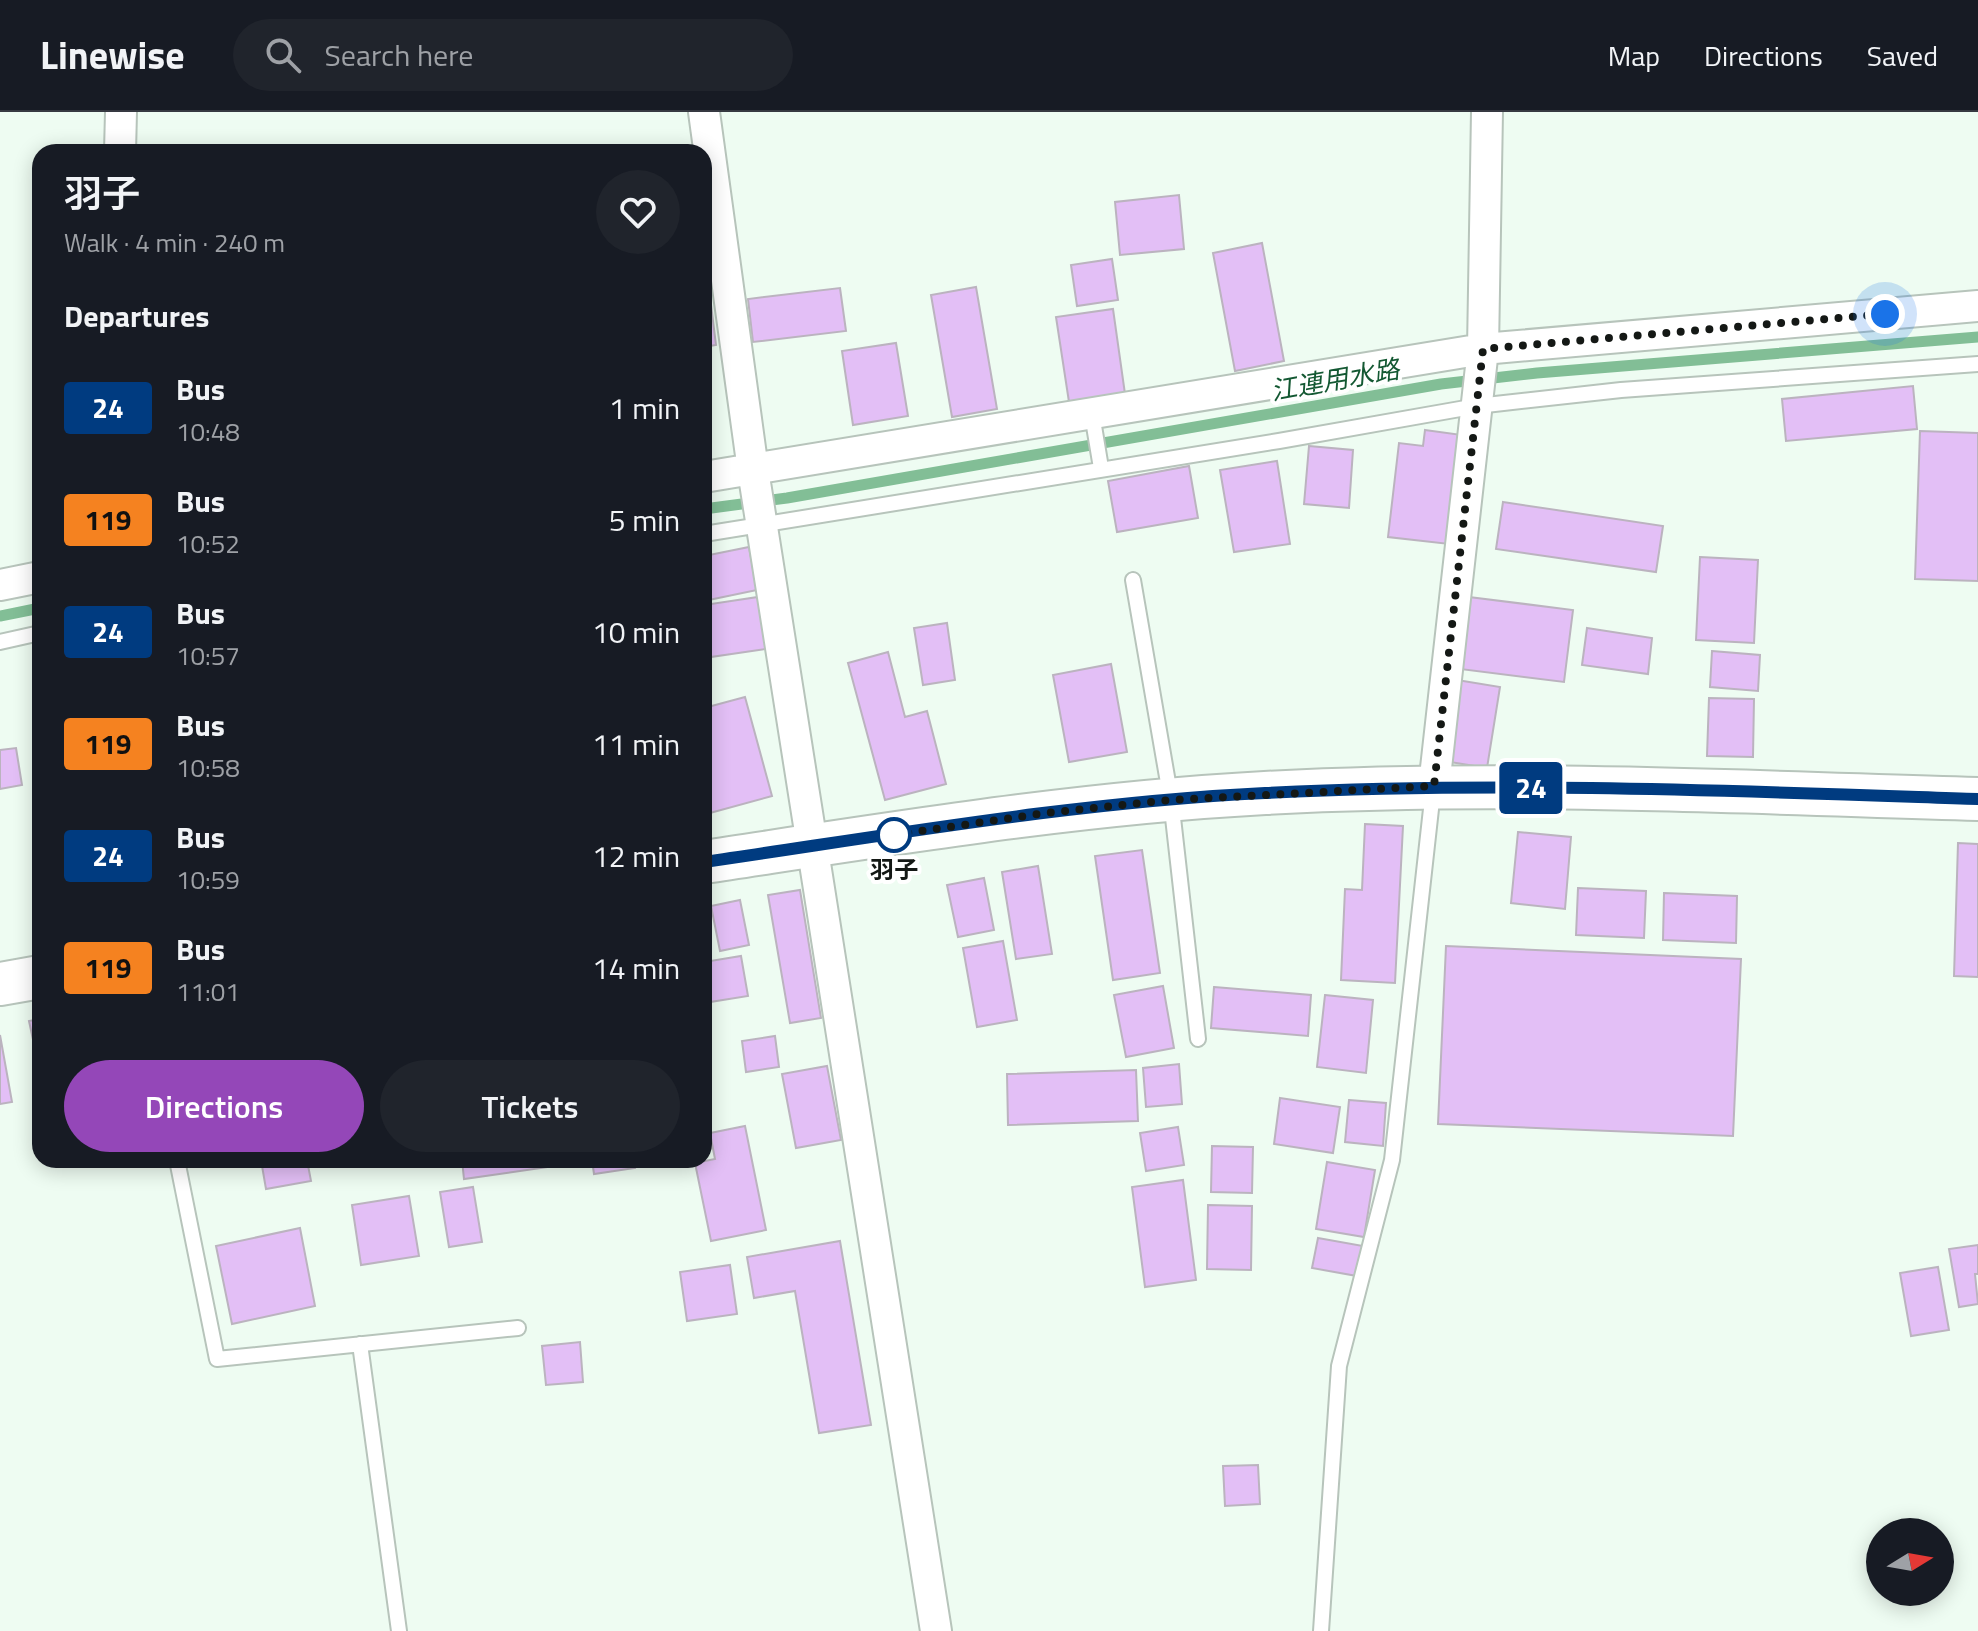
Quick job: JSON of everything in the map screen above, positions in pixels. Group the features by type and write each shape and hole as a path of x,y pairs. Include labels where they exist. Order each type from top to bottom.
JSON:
{"main road":[{"path":"712,861 1046,813 1171,800 1434,786 1978,799"},
{"path":"0,984 32,978"}],"street":[{"path":"120,144 121,112"},
{"path":"704,112 708,144"},
{"path":"1434,786 1483,349 1487,112"},
{"path":"712,170 753,470 936,1631"},
{"path":"712,476 1483,349 1978,306"},
{"path":"0,585 32,579"}],"lane":[{"path":"712,533 1477,406 1621,390 1978,364"},
{"path":"1092,414 1101,468"},
{"path":"1133,580 1171,800 1198,1039"},
{"path":"0,642 32,635"},
{"path":"1321,1631 1339,1366 1392,1160 1434,786"},
{"path":"179,1168 217,1359 518,1328"},
{"path":"360,1344 399,1631"}],"building":[{"path":"1179,195 1184,249 1120,255 1115,202"},
{"path":"1262,243 1284,361 1235,371 1213,253"},
{"path":"1112,259 1118,300 1077,306 1071,265"},
{"path":"976,287 997,409 952,417 931,295"},
{"path":"840,288 846,331 753,342 748,299"},
{"path":"1113,309 1125,394 1069,402 1056,317"},
{"path":"712,313 716,345 712,346"},
{"path":"896,343 908,416 853,425 842,351"},
{"path":"1913,386 1917,429 1786,441 1782,399"},
{"path":"1425,430 1462,435 1449,544 1388,537 1399,443 1423,446"},
{"path":"1920,431 1978,433 1978,581 1915,579"},
{"path":"1309,446 1353,450 1349,508 1304,504"},
{"path":"1277,461 1290,544 1234,552 1220,470"},
{"path":"1189,466 1198,518 1117,532 1108,481"},
{"path":"1503,502 1663,526 1656,572 1496,549"},
{"path":"749,547 757,590 712,599 712,554"},
{"path":"1700,557 1758,560 1754,643 1696,640"},
{"path":"758,597 766,649 712,657 712,604"},
{"path":"1469,597 1573,610 1564,682 1460,669"},
{"path":"947,623 955,680 923,685 914,628"},
{"path":"1587,628 1652,638 1648,674 1582,665"},
{"path":"1712,651 1760,655 1758,691 1710,687"},
{"path":"888,652 905,717 927,711 946,784 885,800 848,663"},
{"path":"1111,664 1127,752 1069,762 1053,675"},
{"path":"1451,679 1500,687 1487,768 1438,760"},
{"path":"745,697 772,796 712,812 712,706"},
{"path":"1709,698 1754,699 1753,757 1707,756"},
{"path":"16,748 22,785 0,789 0,750"},
{"path":"1365,824 1403,826 1395,983 1341,980 1345,889 1362,890"},
{"path":"1518,832 1571,837 1565,909 1511,903"},
{"path":"1958,843 1978,844 1978,977 1954,976"},
{"path":"1142,850 1160,973 1113,980 1095,856"},
{"path":"1038,866 1052,954 1016,959 1002,872"},
{"path":"984,878 994,930 958,937 947,885"},
{"path":"1578,888 1646,891 1644,938 1576,935"},
{"path":"800,890 821,1018 790,1023 768,895"},
{"path":"1664,893 1737,896 1736,943 1663,940"},
{"path":"740,900 749,945 720,951 712,906"},
{"path":"1003,941 1017,1020 977,1027 963,948"},
{"path":"1446,946 1741,959 1733,1136 1438,1124"},
{"path":"741,956 748,996 712,1002 712,961"},
{"path":"1163,986 1174,1048 1126,1057 1114,995"},
{"path":"1214,987 1311,995 1308,1036 1211,1028"},
{"path":"1325,995 1373,1000 1366,1073 1317,1067"},
{"path":"0,1035 12,1102 0,1104"},
{"path":"775,1036 779,1067 746,1072 742,1041"},
{"path":"1179,1064 1182,1104 1146,1107 1143,1068"},
{"path":"827,1066 841,1140 796,1148 782,1074"},
{"path":"1136,1070 1138,1121 1008,1125 1007,1074"},
{"path":"1280,1098 1340,1107 1333,1153 1274,1144"},
{"path":"1349,1100 1386,1103 1383,1146 1345,1142"},
{"path":"745,1126 766,1230 711,1241 696,1168 712,1168 712,1160 715,1159 712,1133"},
{"path":"1178,1127 1184,1165 1146,1171 1140,1133"},
{"path":"1212,1146 1253,1147 1252,1193 1211,1192"},
{"path":"1327,1162 1375,1170 1364,1237 1316,1229"},
{"path":"262,1168 309,1168 311,1181 266,1189"},
{"path":"463,1168 541,1168 464,1179"},
{"path":"593,1168 635,1168 594,1174"},
{"path":"1183,1180 1196,1280 1145,1287 1132,1187"},
{"path":"473,1187 482,1242 449,1247 440,1192"},
{"path":"409,1196 419,1256 361,1265 352,1205"},
{"path":"1208,1205 1252,1206 1251,1270 1207,1269"},
{"path":"300,1228 315,1306 232,1324 216,1246"},
{"path":"1318,1238 1363,1246 1357,1276 1312,1268"},
{"path":"840,1241 871,1425 819,1433 795,1291 754,1298 747,1257"},
{"path":"1978,1245 1978,1274 1975,1274 1978,1304 1959,1307 1949,1249"},
{"path":"730,1265 737,1314 687,1321 680,1272"},
{"path":"1938,1267 1949,1330 1911,1336 1900,1273"},
{"path":"580,1342 583,1382 546,1385 542,1346"},
{"path":"1258,1465 1260,1504 1225,1506 1223,1466"}],"waterway":[{"name":"江連用水路","path":"712,508 787,498 1441,384 1537,373 1978,337"},
{"name":"江連用水路","path":"0,616 32,610"}],"bus line":[{"name":"24","path":"712,861 1046,813 1263,793 1434,786 1978,799"}],"place":[{"name":"羽子","path":"894,835"}],"route":[{"path":"894,835 1046,813 1171,800 1434,786 1483,349 1885,314"}]}
